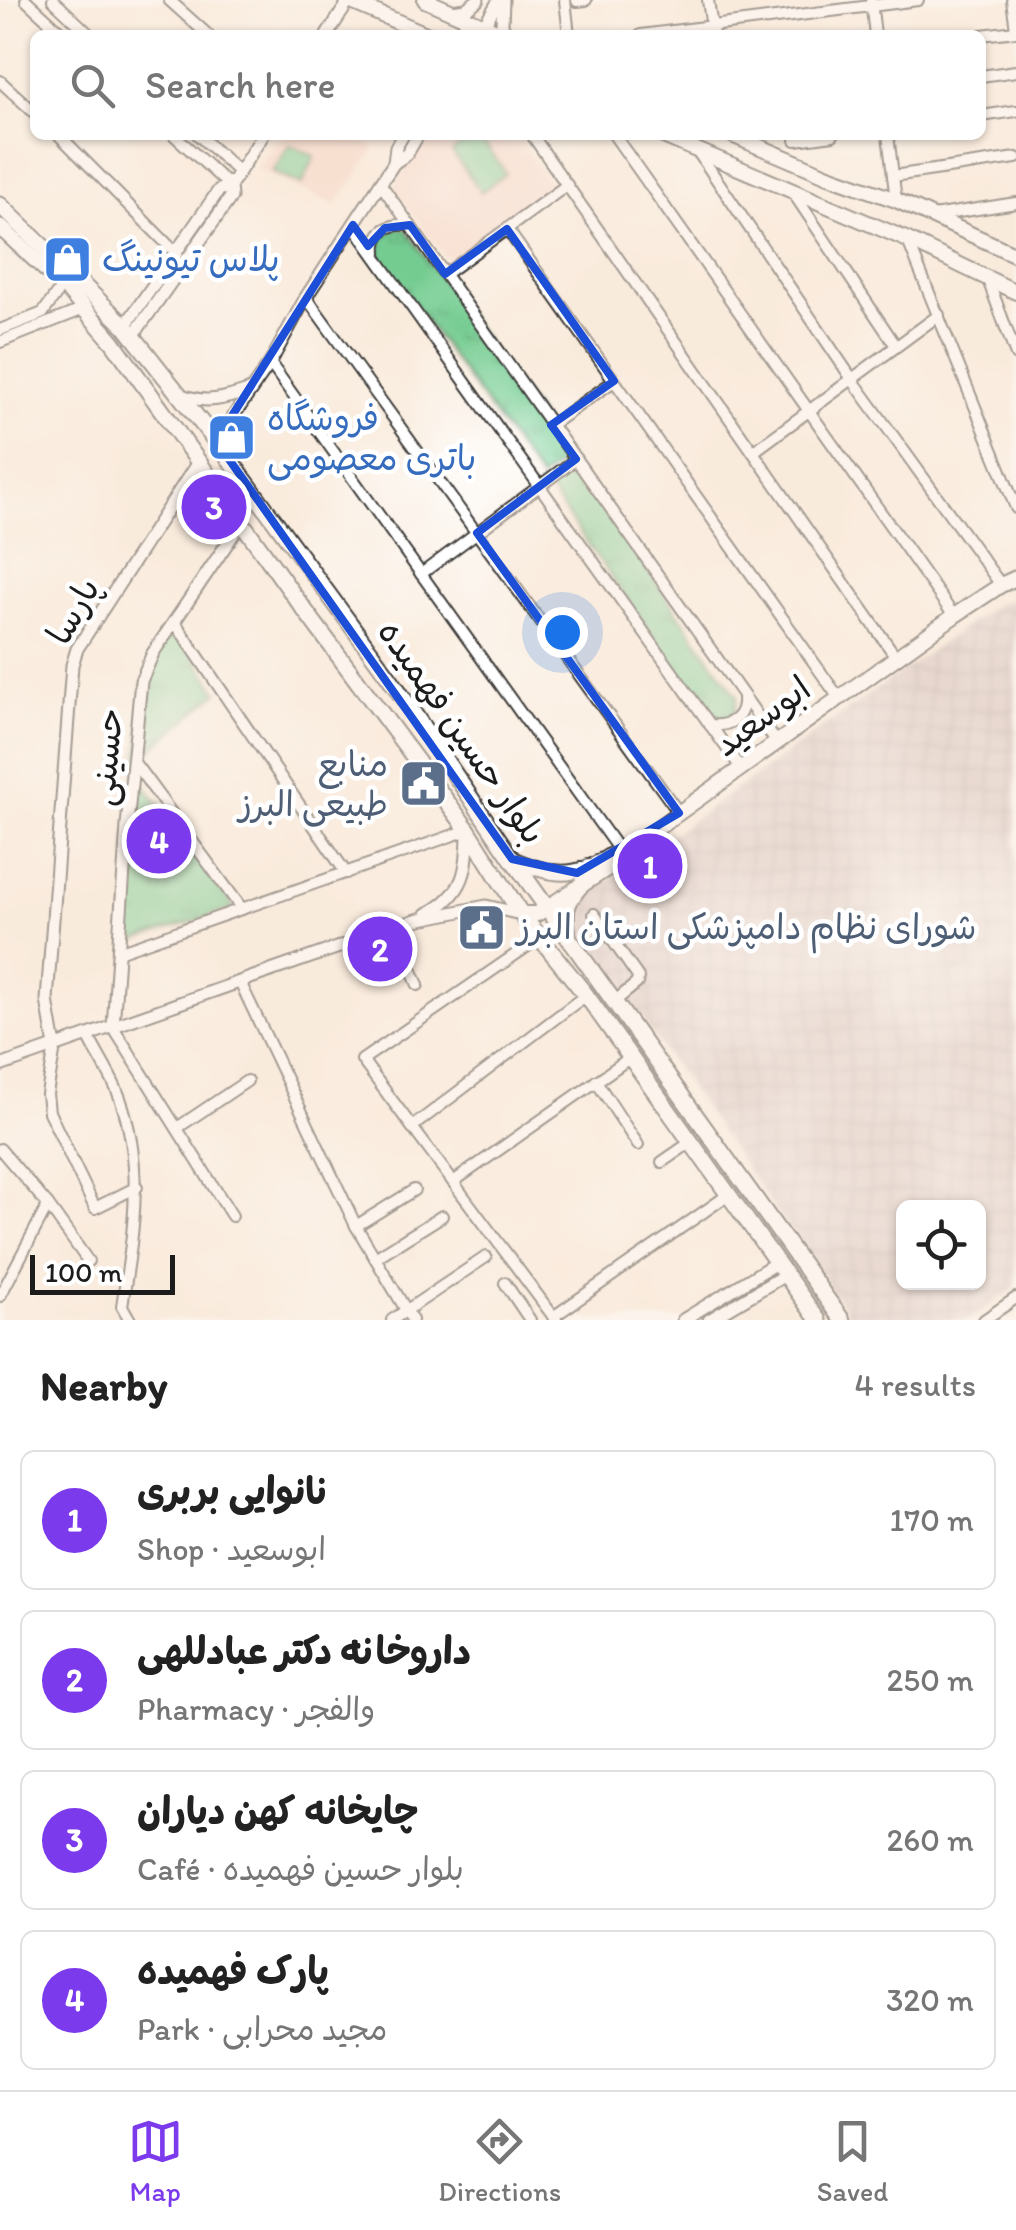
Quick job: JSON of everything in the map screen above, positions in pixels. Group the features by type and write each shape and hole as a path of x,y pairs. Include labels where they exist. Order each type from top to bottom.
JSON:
{"main road":[{"path":"348,0 417,30"},
{"path":"425,0 468,18 481,30"},
{"path":"672,140 908,240 1016,292"},
{"path":"744,140 896,200 1016,255"},
{"path":"814,200 809,192 810,183 817,176 826,175"},
{"name":"بلوار حسین فهمیده","path":"0,205 129,331 180,394 365,644 512,859 842,1320"},
{"name":"بلوار حسین فهمیده","path":"0,227 113,342 365,694 468,830 521,914 586,994 818,1320"},
{"name":"ابوسعید","path":"547,908 633,850 659,827 954,616 1016,578"},
{"path":"341,660 356,663 366,652 365,644"},
{"path":"365,694 364,686 374,674 388,677"},
{"path":"512,859 569,874 591,867 659,827"},
{"path":"569,938 568,902 582,884"},
{"path":"521,914 535,915 547,908"}],"street":[{"path":"26,0 59,30"},
{"path":"52,0 85,30"},
{"path":"169,0 202,30"},
{"path":"331,30 348,0"},
{"path":"452,11 466,9 478,0"},
{"path":"481,30 501,0"},
{"path":"501,0 504,30"},
{"path":"565,0 568,30"},
{"path":"577,1 586,0"},
{"path":"708,0 712,30"},
{"path":"811,0 813,13"},
{"path":"718,30 871,3 918,0"},
{"path":"986,35 1016,30 1012,0"},
{"path":"871,3 875,30"},
{"path":"462,30 468,18"},
{"path":"986,75 1016,71"},
{"path":"0,80 30,108"},
{"path":"986,115 1016,111"},
{"path":"64,140 177,254"},
{"path":"129,331 231,197 230,186 179,140"},
{"path":"204,140 239,172"},
{"path":"129,331 219,190 230,186 260,140"},
{"path":"394,163 400,140"},
{"path":"216,442 270,363 306,297 380,183 415,140"},
{"path":"536,140 896,658"},
{"path":"618,140 954,616"},
{"path":"889,140 896,200"},
{"path":"698,151 852,379 1001,585"},
{"path":"893,176 1016,158"},
{"path":"380,183 777,742"},
{"path":"445,274 567,184"},
{"path":"791,189 896,346"},
{"path":"932,216 1016,203"},
{"path":"353,224 741,768"},
{"path":"376,258 377,236 385,228 410,225"},
{"path":"506,229 839,698"},
{"path":"908,240 1016,508"},
{"path":"988,280 1016,355"},
{"path":"0,330 43,313 62,286"},
{"path":"306,297 679,813"},
{"path":"0,342 84,309"},
{"path":"753,452 938,315"},
{"path":"270,363 618,850"},
{"path":"552,424 614,381"},
{"path":"180,394 206,401 250,390"},
{"path":"421,574 576,459"},
{"name":"پارسا","path":"55,1047 47,1000 72,665 77,650 198,462"},
{"name":"حسینی","path":"113,1026 141,682 152,653 241,523"},
{"path":"174,621 346,873"},
{"path":"710,725 732,723 740,716 743,695"},
{"path":"133,761 242,909"},
{"path":"118,952 468,830 466,865 458,889 445,903 416,920"},
{"path":"0,1066 416,920 486,906 521,914"},
{"path":"594,914 638,977 614,1002"},
{"path":"394,928 418,985"},
{"path":"541,937 362,1060 554,1318 728,1195"},
{"path":"240,982 356,1226 409,1315"},
{"path":"412,1127 586,994"},
{"path":"113,1026 232,1216"},
{"path":"88,1036 119,1094 133,1150 136,1187 122,1306 130,1320"},
{"path":"55,1047 48,1112 95,1208 136,1187"},
{"path":"453,1182 631,1057"},
{"path":"177,1128 247,1081"},
{"path":"596,1082 638,1145"},
{"path":"662,1162 691,1142"},
{"path":"0,1148 88,1261"},
{"path":"356,1226 414,1190"},
{"path":"0,1296 48,1205"},
{"path":"375,1258 442,1216"},
{"path":"392,1320 409,1315 486,1257"},
{"path":"683,1320 780,1269"},
{"path":"709,1320 780,1269"},
{"path":"505,1283 530,1320"},
{"path":"984,1320 1016,1298"}],"highlighted area":[{"path":"353,225 368,246 385,228 410,225 445,274 507,229 614,381 551,425 576,459 477,533 679,813 577,873 512,859 216,441"}],"shaded area":[{"path":"277,140 360,140 376,147 336,205 257,169"},
{"path":"424,140 520,140 553,188 455,259 445,257 395,185"},
{"path":"1016,600 1016,1287 969,1320 852,1320 579,930 579,910 588,894 998,603"}],"green space":[{"path":"468,140 482,140 506,173 481,192 452,152"},
{"path":"290,145 315,156 302,185 272,172"},
{"path":"395,228 406,229 568,458 540,479 380,258 382,240"},
{"path":"574,467 737,696 730,718 712,718 547,487"},
{"path":"174,627 218,692 138,761 143,683 155,655"},
{"path":"136,773 235,908 125,944"}],"place":[{"name":"پلاس تیونینگ","path":"67,259"},
{"name":"فروشگاه باتری معصومی","path":"232,438"},
{"name":"چایخانه کهن دیاران","path":"214,507"},
{"name":"منابع طبیعی البرز","path":"423,784"},
{"name":"پارک فهمیده","path":"159,841"},
{"name":"نانوایی بربری","path":"650,866"},
{"name":"شورای نظام دامپزشکی استان البرز","path":"482,927"},
{"name":"داروخانه دکتر عبادللهی","path":"380,949"}]}
